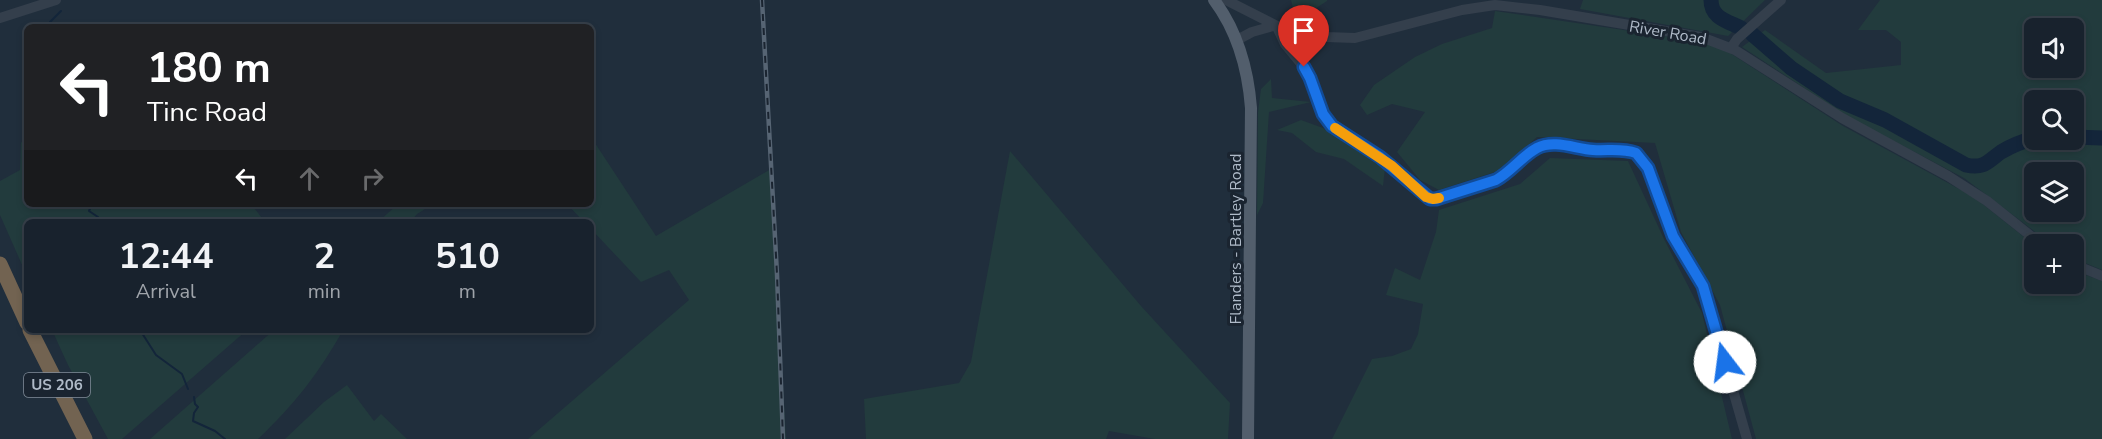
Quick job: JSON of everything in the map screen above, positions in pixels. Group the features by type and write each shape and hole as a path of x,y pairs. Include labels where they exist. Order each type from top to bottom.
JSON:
{"highway":[{"path":"0,264 24,316"},
{"name":"US 206","path":"32,333 86,439"}],"main road":[{"name":"Flanders - Bartley Road","path":"1214,0 1237,40 1247,72 1251,108 1251,309 1248,439"}],"street":[{"path":"0,18 56,0"},
{"name":"River Road","path":"1226,0 1277,27 1326,37 1349,39 1496,3 1718,42 1842,118 1948,176 1988,201 2029,234"},
{"path":"1731,48 1740,36 1781,0"},
{"path":"1277,27 1286,44 1308,72 1327,121 1392,166 1430,199 1496,180 1505,175 1529,153 1542,146 1563,145 1586,150 1622,150 1636,153 1648,168 1673,236 1703,286 1747,439"},
{"name":"River Road","path":"1237,40 1260,29 1277,27"},
{"path":"2084,269 2102,276"}],"green space":[{"path":"1291,0 1327,0 1327,1 1296,21"},
{"path":"1583,0 1765,0 1728,36 1580,9"},
{"path":"1880,0 2102,0 2102,270 2084,263 2084,234 2038,234 1964,178 1848,117 1742,47 1765,30 1826,73 1901,65 1901,42 1886,30 1858,30"},
{"path":"1495,11 1698,41 1727,51 1843,126 1974,197 2024,237 2024,294 2084,294 2084,274 2102,281 2102,439 1756,439 1720,305 1681,232 1655,143 1537,137 1501,170 1439,190 1420,180 1397,152 1425,112 1392,104 1367,115 1360,105 1374,85 1415,57 1442,44 1492,28"},
{"path":"1271,79 1272,98 1311,102 1269,112 1263,203 1257,215 1258,112 1261,89"},
{"path":"1301,120 1323,128 1385,168 1383,186 1344,159 1316,152 1292,133 1277,130"},
{"path":"21,142 24,144 24,207 253,207 263,219 24,219 24,269 0,215 0,181 20,170"},
{"path":"594,142 656,236 771,169 786,439 528,439 689,300 669,270 641,282 594,232 594,219 581,219 570,207 594,207"},
{"path":"1010,151 1141,306 1230,403 1228,439 1155,439 1109,431 1106,439 866,439 864,399 959,383 971,362"},
{"path":"1550,158 1628,161 1702,313 1732,439 1332,439 1372,359 1392,356 1411,349 1418,334 1423,304 1386,295 1395,268 1420,280 1436,232 1439,210 1520,184"},
{"path":"395,207 428,207 413,219 381,219"},
{"path":"53,333 244,333 122,439 108,439"},
{"path":"271,333 341,333 305,388 258,439 150,439"},
{"path":"347,385 374,421 381,414 407,439 285,439 324,402"}],"waterway":[{"path":"1711,0 1717,15 1741,28"},
{"path":"49,24 61,11"},
{"path":"1752,34 1791,68 1840,101 1885,120 1966,165 1977,166 1989,162 2001,152 2024,141"},
{"path":"2084,137 2102,138"},
{"path":"91,207 89,211 98,219"},
{"path":"142,333 156,355 182,374 188,389"},
{"path":"194,397 198,407 193,421 215,431 225,439"}],"railway":[{"path":"762,0 777,274 783,439"}],"slow traffic":[{"path":"1335,128 1392,166 1426,197 1439,198"}],"route":[{"path":"1304,67 1327,121 1392,166 1430,199 1496,180 1505,175 1529,153 1548,144 1586,150 1622,150 1636,153 1648,168 1673,236 1703,286 1725,362"}]}
